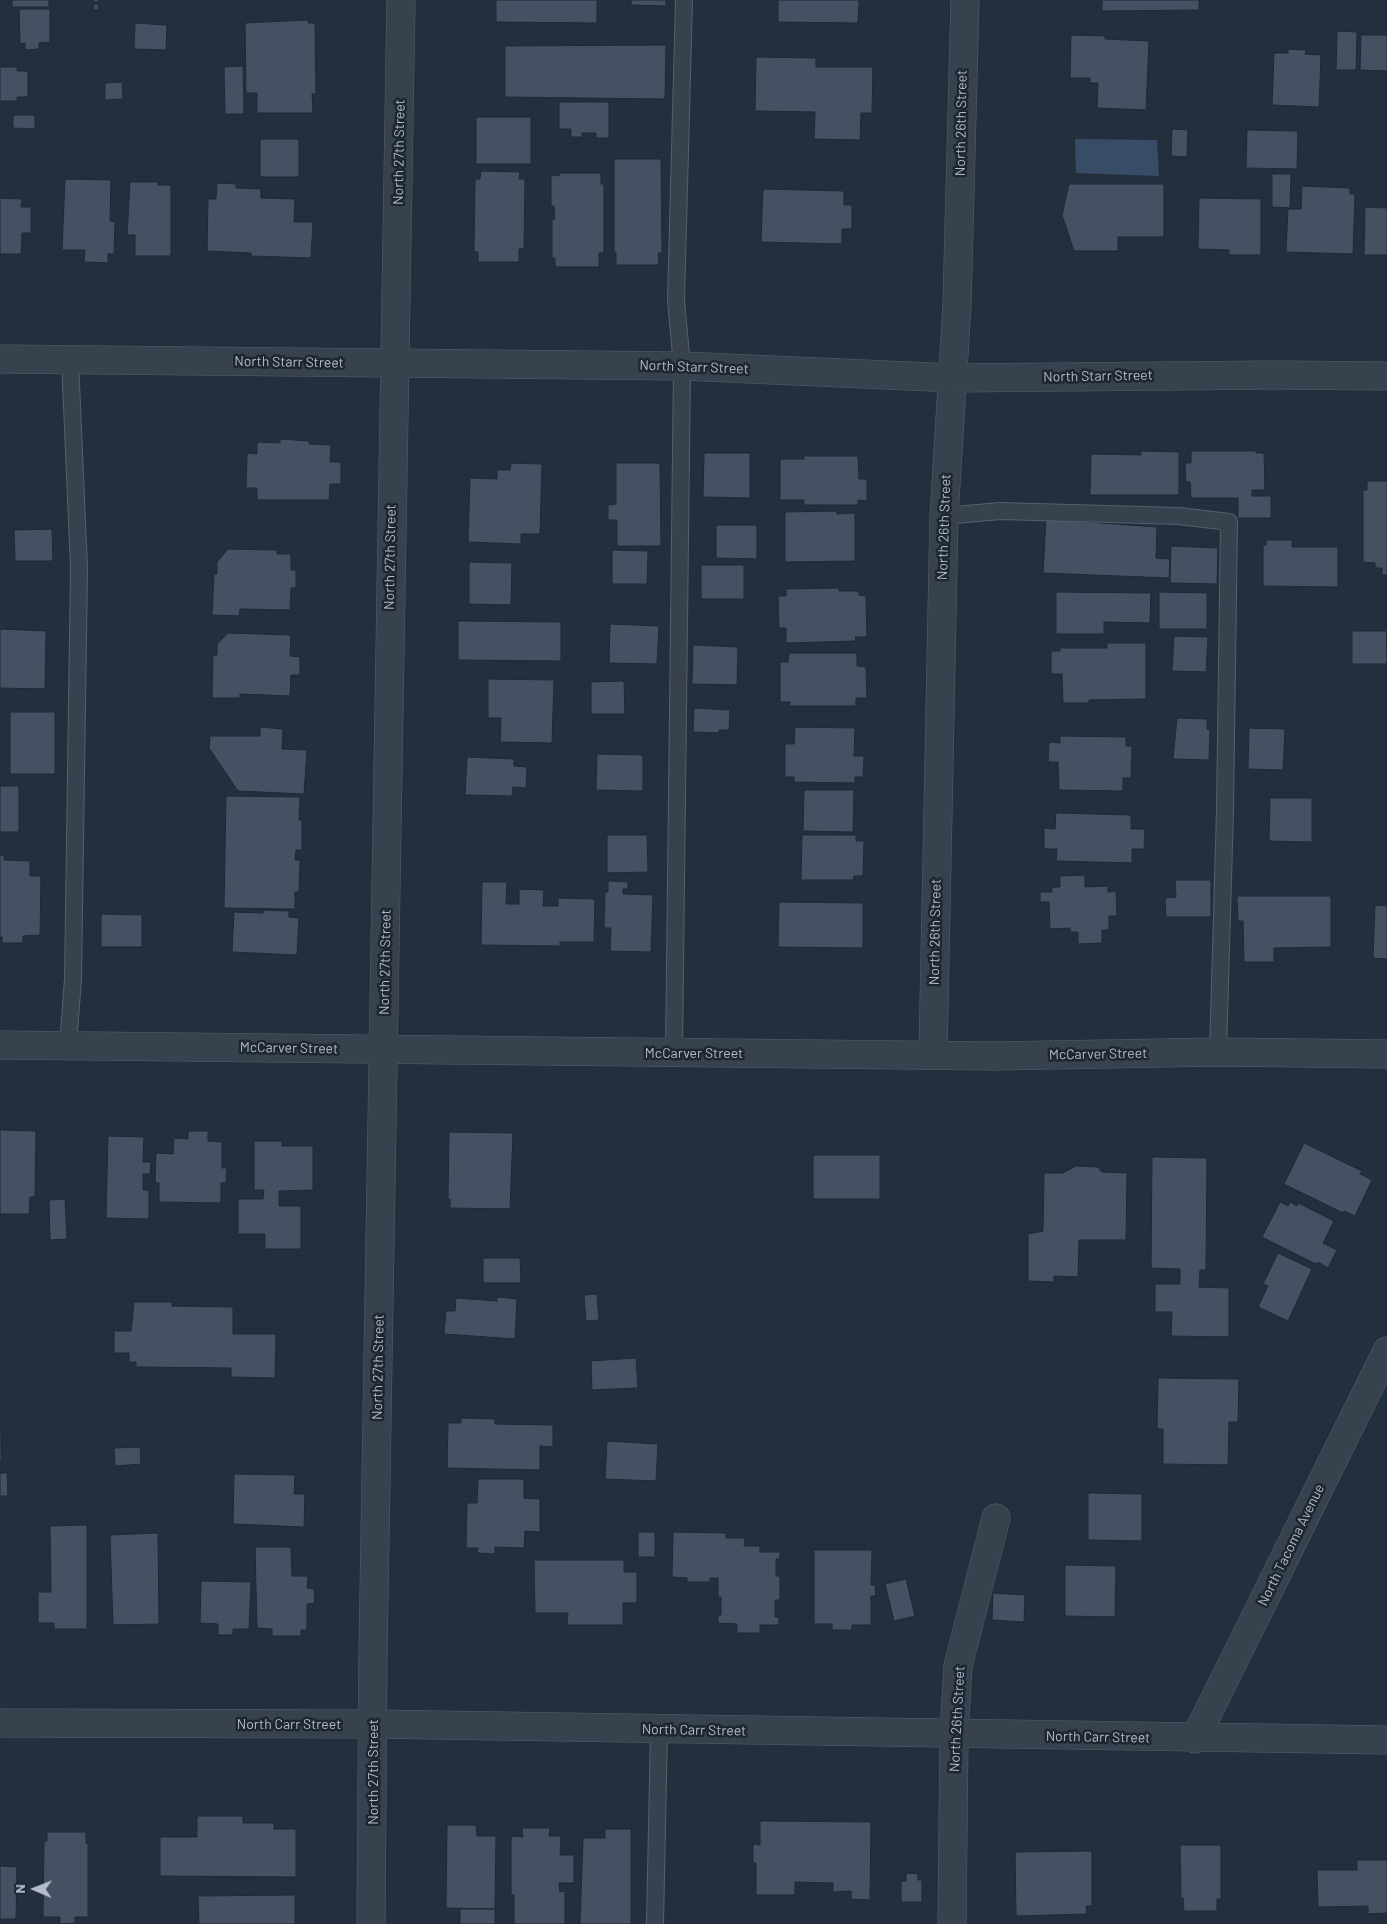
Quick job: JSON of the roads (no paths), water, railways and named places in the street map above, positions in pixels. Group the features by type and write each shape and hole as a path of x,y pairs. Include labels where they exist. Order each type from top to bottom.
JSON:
{"street":[{"name":"North 27th Street","path":"372,1924 373,1724 393,363 397,302 401,0"},
{"name":"North 26th Street","path":"933,1055 944,516 954,378 964,0"},
{"name":"North Starr Street","path":"0,359 682,366 954,378 1275,375 1387,376"},
{"name":"McCarver Street","path":"0,1045 674,1054 764,1052 933,1055 1218,1052 1387,1054"},
{"name":"North Tacoma Avenue","path":"1195,1739 1387,1351"},
{"name":"North 26th Street","path":"952,1924 954,1734 958,1666 996,1518"},
{"name":"North Carr Street","path":"0,1723 373,1724 1195,1739 1387,1740"}],"lane":[{"path":"674,1054 682,366 676,300 684,0"},
{"path":"68,1045 73,979 79,568 70,360"},
{"path":"944,516 1000,511 1179,516 1230,522 1223,923 1218,1052"},
{"path":"655,1924 659,1729"}],"water":[{"path":"1075,139 1157,140 1159,176 1076,173"}]}
